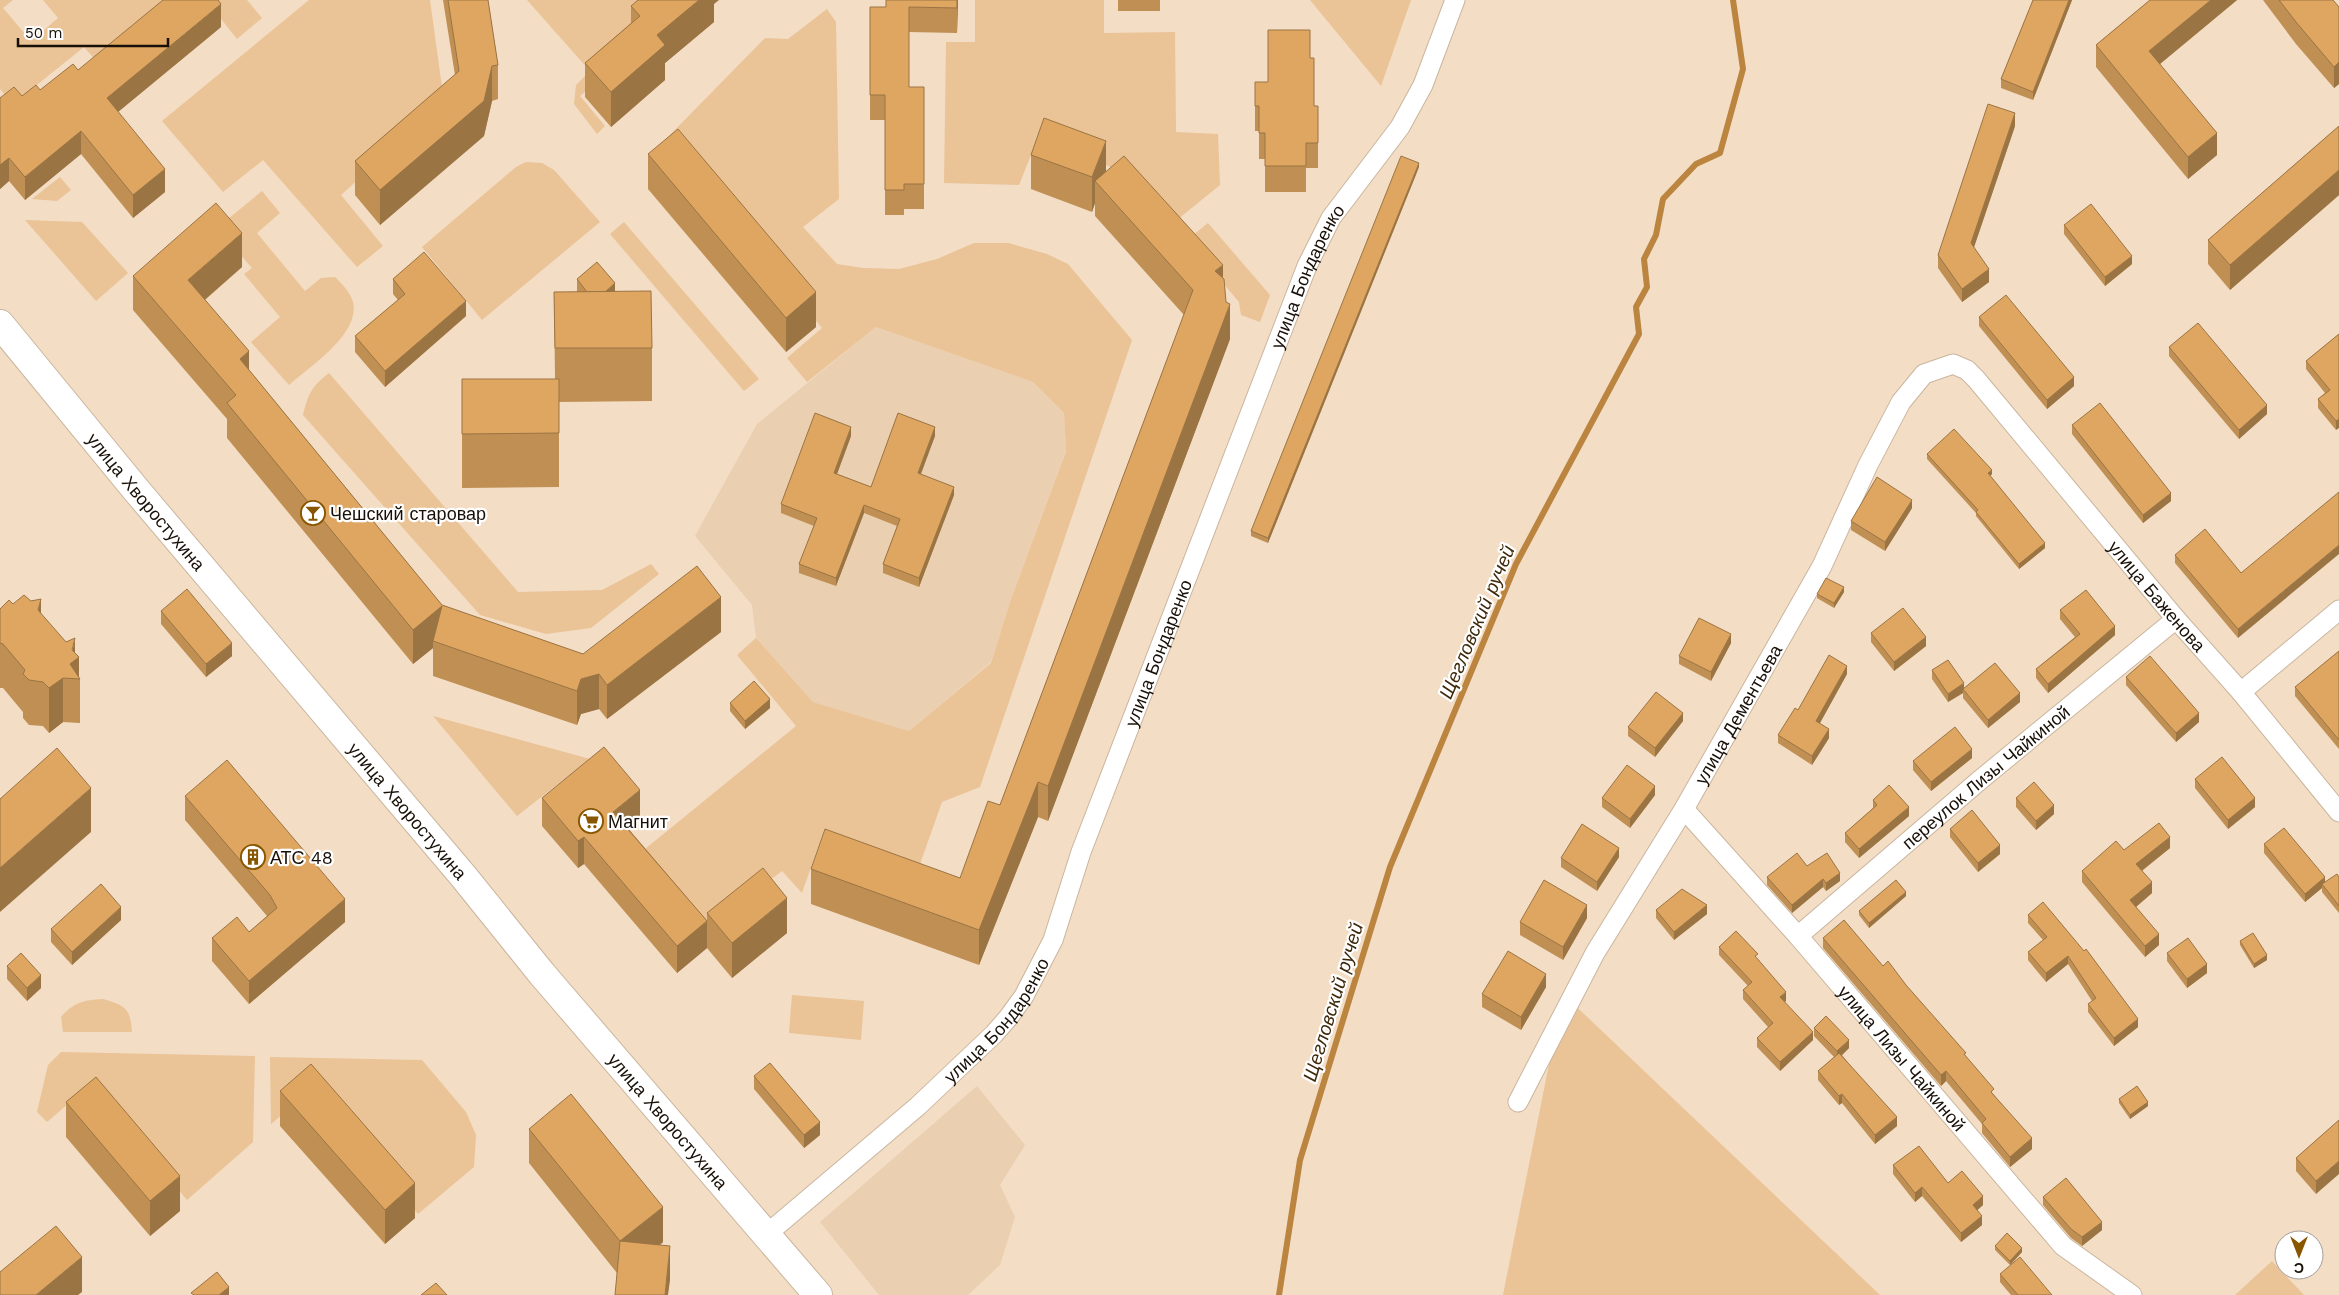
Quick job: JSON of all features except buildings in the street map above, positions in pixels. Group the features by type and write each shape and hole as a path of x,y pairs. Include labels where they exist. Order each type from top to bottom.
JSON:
{"street":[{"name":"улица Бондаренко","path":"767,1234 918,1106 994,1034 1024,996 1053,940 1081,852 1307,266 1331,218 1400,127 1423,85 1455,0"},
{"name":"улица Хворостухина","path":"0,324 137,491 464,877 542,974 818,1295"},
{"name":"улица Дементьева","path":"1518,1102 1595,953 1684,808 1822,566 1868,466 1901,402 1924,374 1953,364 1967,370 1976,379"},
{"name":"улица Баженова","path":"1976,379 2176,618 2241,692 2339,812"},
{"path":"2241,692 2339,610"},
{"name":"переулок Лизы Чайкиной","path":"1798,936 1980,780 2176,618"},
{"name":"улица Лизы Чайкиной","path":"1684,808 1798,936 2063,1246 2132,1295"}],"shaded area":[{"path":"0,0 13,0 3,8 31,41 58,18 43,0 181,0 100,65 84,47 13,104 0,89"},
{"path":"206,0 247,0 262,18 237,39"},
{"path":"309,0 430,0 444,102 341,195 383,246 357,267 263,160 223,192 162,121"},
{"path":"527,0 674,0 634,51 580,96 605,126 597,134 574,104 576,85 590,71"},
{"path":"975,0 1104,0 1104,33 1175,32 1176,132 1218,134 1220,185 1172,224 1120,171 1068,149 1037,140 1019,185 944,183 946,42 975,42"},
{"path":"1310,0 1411,0 1381,86"},
{"path":"827,9 836,22 839,199 803,227 837,264 863,268 899,269 937,259 974,243 1008,243 1047,254 1068,264 1132,340 980,787 942,802 920,864 824,830 802,893 782,871 710,926 645,849 796,726 737,655 756,638 813,702 909,731 991,663 1010,602 1066,451 1064,413 1033,382 876,327 807,382 787,358 822,328 664,141 765,38 788,39"},
{"path":"526,162 542,163 554,170 600,222 482,320 422,247 516,167"},
{"path":"60,177 71,190 57,201 32,199"},
{"path":"262,191 280,213 257,233 305,291 321,278 335,277 347,290 352,299 354,311 350,324 343,336 321,358 289,385 251,342 280,317 244,274 252,268 217,228"},
{"path":"25,220 82,222 128,273 96,301"},
{"path":"624,222 759,379 744,391 610,234"},
{"path":"1208,223 1270,295 1260,322 1241,315 1239,302 1187,240"},
{"path":"876,327 1033,382 1064,413 1066,450 1010,602 991,662 909,731 813,702 756,638 752,605 695,536 757,424"},
{"path":"329,373 518,592 602,590 651,564 659,574 591,628 546,634 480,615 303,415 312,391 318,382"},
{"path":"433,716 590,759 517,816"},
{"path":"1563,994 1880,1295 1503,1295"},
{"path":"792,995 864,1001 861,1040 789,1033"},
{"path":"103,999 125,1009 130,1018 132,1032 63,1032 61,1017 70,1008 85,1001"},
{"path":"61,1052 255,1056 253,1142 187,1200 90,1085 47,1122 37,1112 48,1065"},
{"path":"270,1057 422,1060 466,1112 476,1135 474,1167 418,1214 311,1091 271,1124"},
{"path":"977,1086 1025,1145 1000,1185 1015,1217 1000,1265 968,1295 879,1295 820,1222"},
{"path":"2272,1261 2274,1263 2274,1280 2290,1280 2304,1295 2235,1295"}],"waterway":[{"name":"Щегловский ручей","path":"1279,1295 1300,1160 1390,867 1516,564 1639,334 1636,307 1647,287 1644,259 1656,235 1663,199 1696,164 1720,153 1743,69 1733,0"}],"place":[{"name":"Чешский старовар","path":"313,513"},
{"name":"Магнит","path":"591,821"},
{"name":"АТС 48","path":"253,857"}]}
